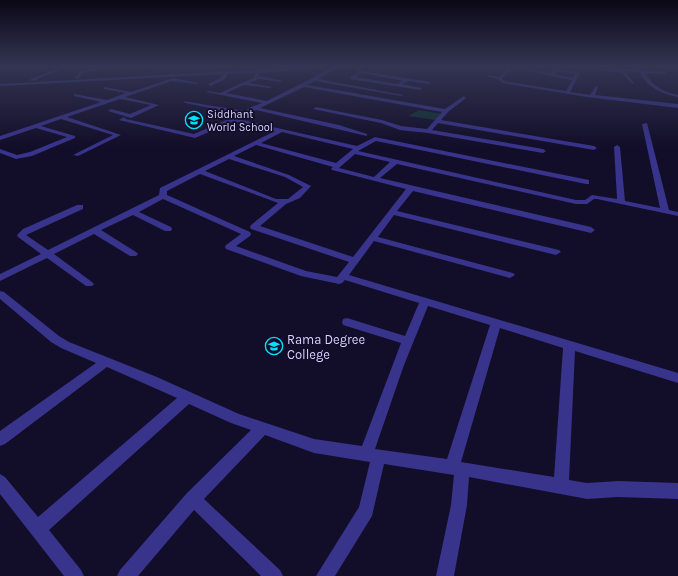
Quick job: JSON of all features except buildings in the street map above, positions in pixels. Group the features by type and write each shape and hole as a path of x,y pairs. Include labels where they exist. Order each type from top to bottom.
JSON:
{"street":[{"path":"0,138 131,93"},
{"path":"214,93 266,102"},
{"path":"120,97 156,105 122,120 194,136 233,119 285,93"},
{"path":"341,93 446,111"},
{"path":"389,93 401,95"},
{"path":"567,93 678,106"},
{"path":"667,93 678,96"},
{"path":"76,95 107,101"},
{"path":"428,131 446,111 464,97"},
{"path":"185,102 245,113"},
{"path":"253,108 339,127 365,135"},
{"path":"316,109 400,128 428,131 543,152"},
{"path":"112,111 131,116"},
{"path":"61,117 118,135 76,155"},
{"path":"350,120 356,117"},
{"path":"233,119 281,130 396,161 576,202 587,202 592,197 598,197 678,214"},
{"path":"437,121 594,148"},
{"path":"339,127 344,124"},
{"path":"645,124 665,212"},
{"path":"0,151 16,158 32,154 73,137 36,126"},
{"path":"163,196 163,190 281,130"},
{"path":"586,182 375,139 356,150 334,169 591,230"},
{"path":"255,143 338,166"},
{"path":"617,147 621,202"},
{"path":"198,171 274,201 290,201 306,189 307,186 287,176 230,157"},
{"path":"375,179 396,161"},
{"path":"284,202 247,234 229,247 304,274 339,281 410,188"},
{"path":"0,278 163,196"},
{"path":"163,196 247,234"},
{"path":"80,207 26,230 21,234 89,284"},
{"path":"133,212 168,229"},
{"path":"392,212 556,252"},
{"path":"254,227 355,261"},
{"path":"94,230 133,254"},
{"path":"372,238 510,275"},
{"path":"343,276 678,378"},
{"path":"0,295 60,342 236,419 314,446 587,491 618,489 678,490"},
{"path":"326,576 366,510 372,455 408,341 425,301"},
{"path":"347,322 408,341"},
{"path":"445,576 459,505 457,469 496,323"},
{"path":"561,486 569,345"},
{"path":"0,439 105,362"},
{"path":"38,528 188,397"},
{"path":"126,576 193,499 263,428"},
{"path":"0,482 76,576"},
{"path":"193,499 274,576"}],"green space":[{"path":"419,110 442,114 436,120 408,116"}],"place":[{"name":"Siddhant World School","path":"194,120"},
{"name":"Rama Degree College","path":"274,346"}]}
